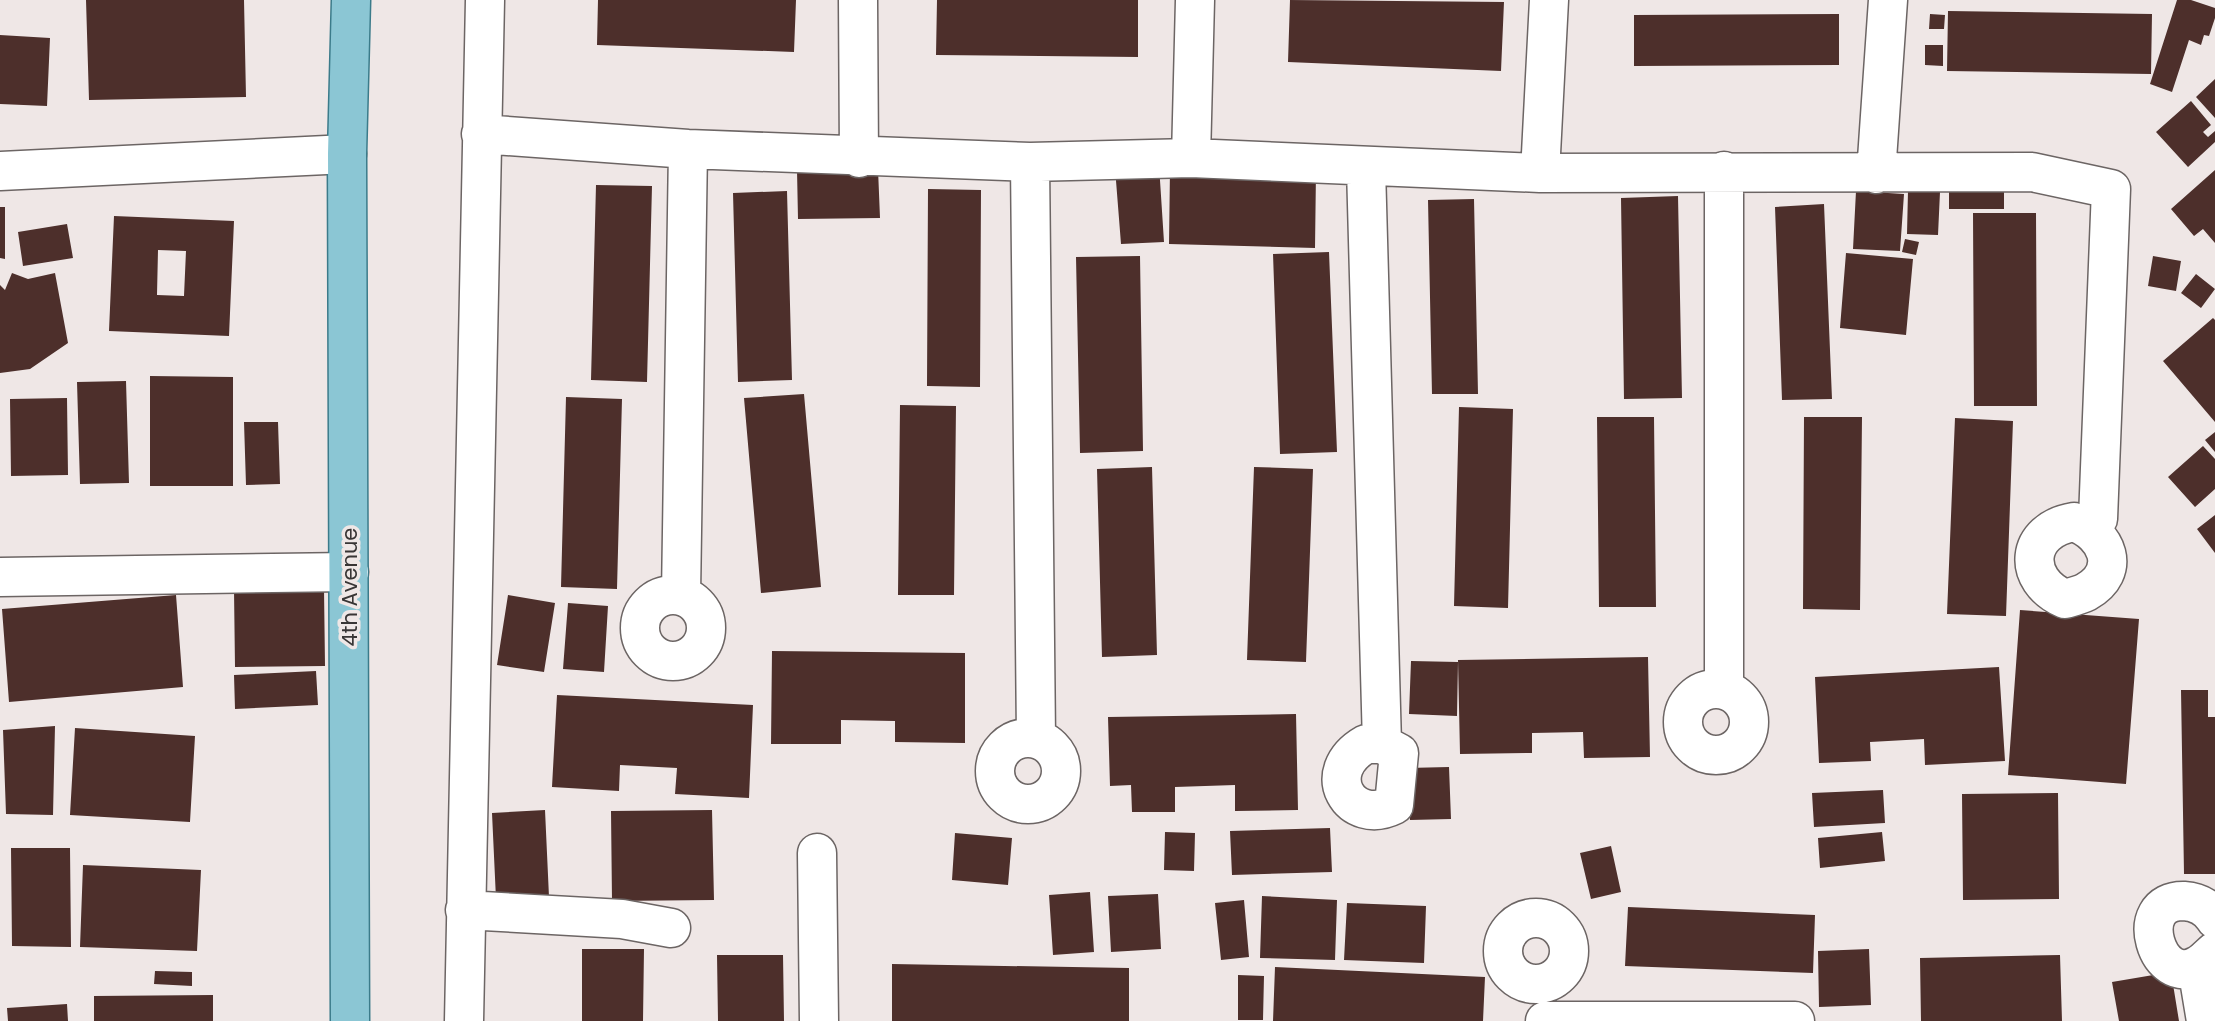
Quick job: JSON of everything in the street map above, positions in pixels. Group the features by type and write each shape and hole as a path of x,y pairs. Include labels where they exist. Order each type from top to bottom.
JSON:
{"main road":[{"name":"4th Avenue","path":"350,1021 347,154 351,0"}],"street":[{"path":"464,1021 485,0"},
{"path":"858,0 859,158"},
{"path":"1191,159 1195,0"},
{"path":"1540,173 1549,0"},
{"path":"1876,174 1888,0"},
{"path":"481,134 859,158 1030,162 1191,159 1540,173 2032,172 2111,189 2098,519 2092,528"},
{"path":"681,595 688,149"},
{"path":"0,171 347,154"},
{"path":"1030,162 1036,738"},
{"path":"1366,168 1382,744"},
{"path":"1724,171 1724,689"},
{"path":"0,577 349,572"},
{"path":"817,853 819,1021"},
{"path":"2206,1021 2206,959 2182,968 2165,961 2152,940 2155,920 2162,909 2177,901 2193,901 2210,911 2215,919"},
{"path":"465,910 622,919 671,928"},
{"path":"1546,1008 1795,1021"}],"building":[{"path":"86,0 244,0 246,97 89,100"},
{"path":"598,0 796,0 794,52 597,45"},
{"path":"937,0 1138,0 1138,57 936,55"},
{"path":"1290,0 1504,2 1501,71 1288,62"},
{"path":"2177,0 2191,0 2215,8 2215,18 2209,36 2204,35 2201,45 2189,40 2172,92 2150,84"},
{"path":"1948,11 2152,14 2151,74 1947,71"},
{"path":"1839,14 1839,65 1634,66 1634,15"},
{"path":"1930,14 1945,15 1944,29 1929,29"},
{"path":"0,35 50,38 47,106 0,104"},
{"path":"1925,45 1943,45 1943,66 1925,65"},
{"path":"2215,79 2215,118 2196,97"},
{"path":"2191,101 2211,125 2203,132 2208,137 2215,131 2215,142 2188,167 2156,132"},
{"path":"1159,165 1164,242 1121,244 1115,168"},
{"path":"878,169 880,218 798,219 797,170"},
{"path":"1170,169 1316,171 1315,248 1169,244"},
{"path":"2215,170 2215,243 2203,229 2194,236 2171,209"},
{"path":"596,185 652,186 647,382 591,380"},
{"path":"928,189 981,190 980,387 927,386"},
{"path":"787,191 792,380 738,382 733,193"},
{"path":"1856,191 1904,194 1900,251 1853,249"},
{"path":"1908,191 1940,192 1938,235 1907,234"},
{"path":"1949,192 2004,192 2004,209 1949,209"},
{"path":"1678,196 1682,398 1624,399 1621,198"},
{"path":"1474,199 1478,394 1432,394 1428,200"},
{"path":"1824,204 1832,399 1782,400 1775,207"},
{"path":"0,207 5,207 5,259 0,258"},
{"path":"1973,213 2036,213 2037,406 1974,406"},
{"path":"114,216 234,221 229,336 109,331","holes":["158,250 186,251 184,296 157,295"]},
{"path":"67,224 73,258 23,266 18,232"},
{"path":"1905,239 1919,242 1916,255 1902,252"},
{"path":"1329,252 1337,452 1280,454 1273,254"},
{"path":"1846,253 1913,259 1906,335 1840,328"},
{"path":"1140,256 1143,451 1080,453 1076,257"},
{"path":"2153,256 2181,261 2176,291 2148,286"},
{"path":"12,273 28,279 55,273 68,343 30,369 0,373 0,285 5,290"},
{"path":"2196,274 2215,289 2201,308 2181,293"},
{"path":"2213,318 2215,320 2215,422 2163,361"},
{"path":"150,376 233,377 233,486 150,486"},
{"path":"126,381 129,483 80,484 77,382"},
{"path":"804,394 821,587 761,593 744,398"},
{"path":"566,397 622,399 617,589 561,587"},
{"path":"67,398 68,475 11,476 10,399"},
{"path":"900,405 956,406 954,595 898,595"},
{"path":"1459,407 1513,409 1508,608 1454,606"},
{"path":"1597,417 1654,417 1656,607 1599,607"},
{"path":"1804,417 1862,417 1860,610 1803,609"},
{"path":"1955,418 2013,421 2006,616 1947,614"},
{"path":"244,422 278,422 280,484 246,485"},
{"path":"2215,432 2215,452 2205,440"},
{"path":"2203,446 2215,459 2215,489 2195,507 2168,477"},
{"path":"1152,467 1157,655 1102,657 1097,469"},
{"path":"1254,467 1313,469 1306,662 1247,660"},
{"path":"2215,515 2215,553 2197,529"},
{"path":"324,589 325,666 235,667 234,590"},
{"path":"176,595 183,687 9,702 2,609"},
{"path":"508,595 555,603 544,672 497,665"},
{"path":"568,603 608,606 604,672 563,669"},
{"path":"2020,610 2139,619 2126,784 2008,775"},
{"path":"772,651 965,653 965,743 895,742 895,721 841,720 841,744 771,744"},
{"path":"1648,657 1650,757 1584,758 1583,732 1532,733 1532,753 1460,754 1458,660"},
{"path":"1411,661 1458,662 1457,716 1409,714"},
{"path":"1999,667 2005,761 1925,765 1924,739 1870,742 1871,761 1819,763 1815,677"},
{"path":"316,671 318,705 235,709 234,675"},
{"path":"2181,690 2208,690 2208,717 2215,717 2215,874 2184,874"},
{"path":"557,695 753,705 749,798 675,794 677,768 620,765 619,791 552,787"},
{"path":"1296,714 1298,810 1235,811 1235,785 1175,787 1175,812 1132,812 1131,785 1110,786 1108,717"},
{"path":"55,726 53,815 6,814 3,730"},
{"path":"75,728 195,736 190,822 70,815"},
{"path":"1449,767 1451,819 1410,820 1407,768"},
{"path":"1883,790 1885,823 1814,827 1812,793"},
{"path":"2058,793 2059,899 1963,900 1962,794"},
{"path":"545,810 549,897 496,899 492,813"},
{"path":"712,810 714,900 612,901 611,811"},
{"path":"1330,828 1332,872 1232,875 1230,831"},
{"path":"1165,832 1195,833 1194,871 1164,870"},
{"path":"1882,832 1885,861 1820,868 1818,838"},
{"path":"955,833 1012,838 1008,885 952,880"},
{"path":"1611,846 1621,892 1591,899 1580,853"},
{"path":"11,848 70,848 71,947 12,946"},
{"path":"83,865 201,870 197,951 80,947"},
{"path":"1090,892 1094,952 1053,955 1049,895"},
{"path":"1158,894 1161,949 1111,952 1108,896"},
{"path":"1262,896 1337,900 1335,960 1260,958"},
{"path":"1244,900 1249,957 1221,960 1215,903"},
{"path":"1347,903 1426,906 1424,963 1344,960"},
{"path":"1628,907 1815,915 1813,973 1625,966"},
{"path":"582,949 644,949 643,1021 582,1021"},
{"path":"1869,949 1871,1005 1819,1007 1818,951"},
{"path":"717,955 783,955 784,1021 718,1021"},
{"path":"2060,955 2062,1021 1921,1021 1920,958"},
{"path":"892,964 1129,968 1129,1021 892,1021"},
{"path":"1275,967 1485,977 1483,1021 1273,1021"},
{"path":"155,971 192,972 192,986 154,984"},
{"path":"2171,972 2179,1021 2119,1021 2112,982"},
{"path":"1238,975 1264,976 1263,1020 1238,1020"},
{"path":"213,995 213,1021 94,1021 94,996"},
{"path":"67,1004 68,1021 8,1021 7,1008"}]}
